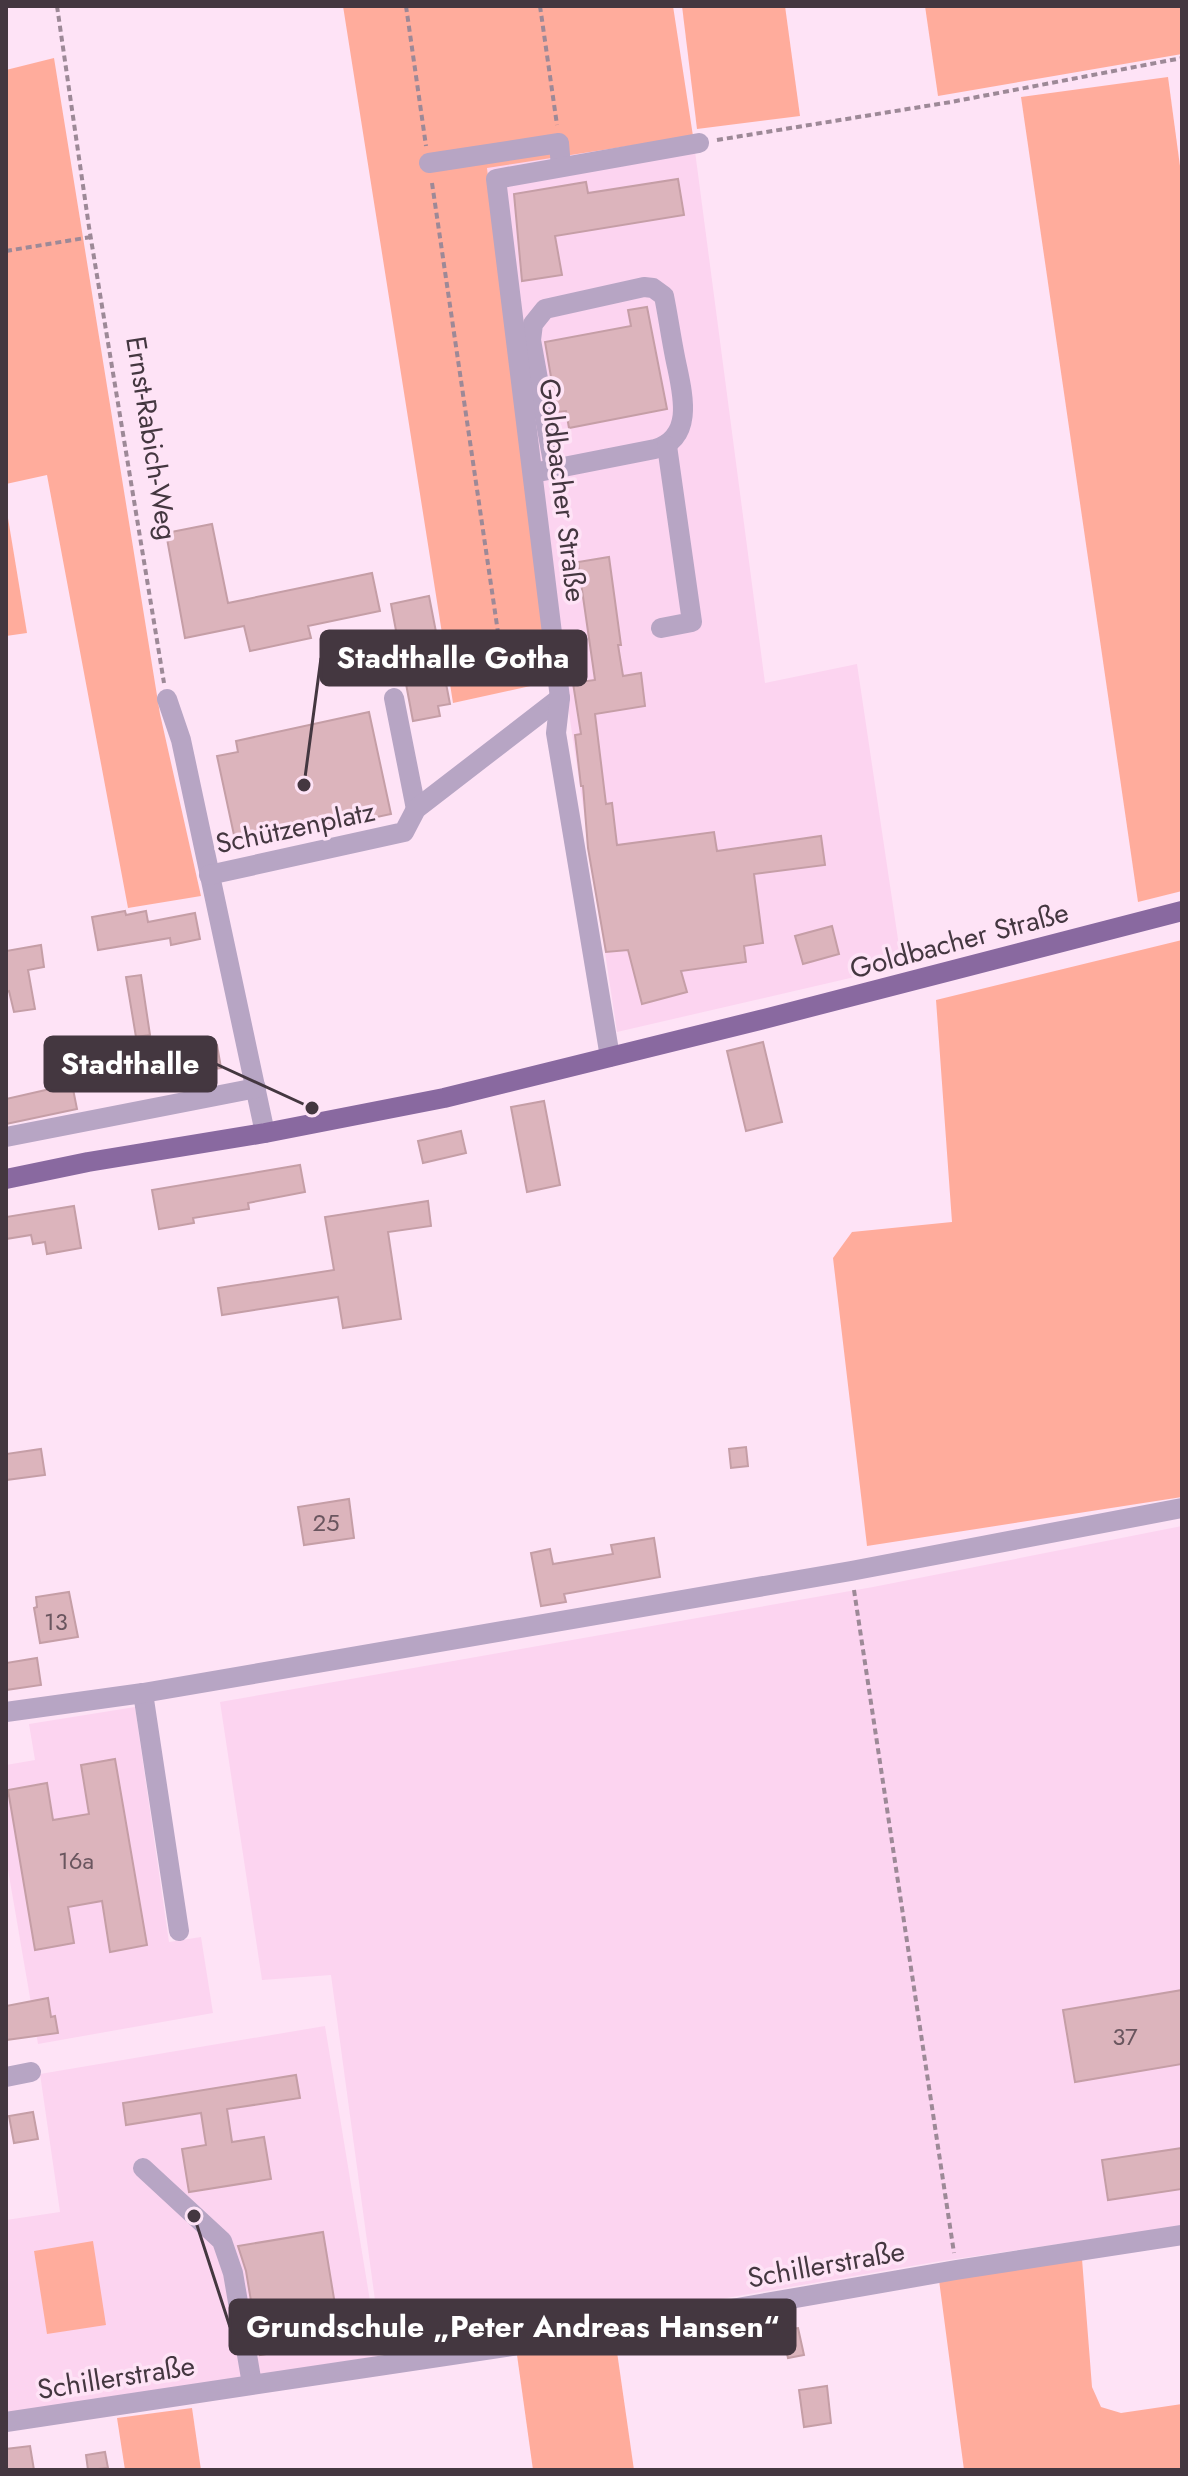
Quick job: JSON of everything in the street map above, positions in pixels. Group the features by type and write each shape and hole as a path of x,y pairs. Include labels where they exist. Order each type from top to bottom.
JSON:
{"main road":[{"name":"Goldbacher Straße","path":"6,1179 444,1098 1182,911"}],"street":[{"path":"429,163 559,143 561,167"},
{"name":"Goldbacher Straße","path":"610,1057 556,733 560,698 496,179 699,143"},
{"path":"533,473 667,446 678,432 684,402 664,296 653,288 644,287 545,309 533,324 531,340 554,468"},
{"path":"661,628 692,622 667,446"},
{"path":"394,698 416,809"},
{"name":"Schützenplatz","path":"256,1088 209,875 404,832 416,809 560,698"},
{"path":"167,699 181,740 209,875"},
{"path":"6,1137 256,1088 265,1133"},
{"path":"6,1712 143,1693 851,1571 1182,1508"},
{"path":"143,1693 179,1931"},
{"path":"6,2077 31,2072"},
{"path":"143,2168 222,2241 233,2273 252,2384"},
{"name":"Schillerstraße","path":"6,2422 565,2338 956,2270 1182,2235"}],"path":[{"name":"Ernst-Rabich-Weg","path":"57,6 91,237 167,699"},
{"path":"406,6 505,680"},
{"path":"540,6 559,143"},
{"path":"699,143 951,102 1182,58"},
{"path":"6,251 91,237"},
{"path":"851,1571 956,2270"}],"shaded area":[{"path":"343,6 673,6 693,136 487,168 553,681 453,703"},
{"path":"682,6 785,6 800,116 697,129"},
{"path":"925,6 1182,6 1182,54 938,96"},
{"path":"54,58 160,714 201,896 128,908 47,475 6,484 6,70"},
{"path":"1168,77 1182,181 1182,891 1138,902 1021,97"},
{"path":"693,136 765,683 857,664 902,966 617,1032 564,680 553,681 487,167"},
{"path":"6,506 27,633 6,636"},
{"path":"1182,940 1182,1497 867,1546 833,1258 852,1232 952,1222 936,1000"},
{"path":"1182,1526 1182,2226 935,2262 513,2335 382,2352 331,1975 262,1980 220,1702 873,1587"},
{"path":"135,1707 169,1942 201,1937 213,2013 38,2044 6,1858 6,1765 35,1760 29,1724"},
{"path":"325,2026 379,2356 6,2414 6,2220 60,2212 40,2074"},
{"path":"93,2241 106,2325 47,2334 34,2251"},
{"path":"1082,2259 1092,2387 1101,2407 1121,2413 1182,2404 1182,2470 964,2470 939,2280"},
{"path":"615,2338 634,2470 533,2470 517,2355"},
{"path":"192,2408 201,2470 125,2470 117,2418"}],"building":[{"path":"678,179 684,215 555,236 562,275 522,281 514,194 586,182 588,193"},
{"path":"647,307 667,409 569,428 566,411 557,412 545,342 631,326 628,310"},
{"path":"212,524 228,603 372,573 380,611 308,626 311,638 250,651 244,626 185,638 166,533"},
{"path":"609,557 623,676 641,673 645,706 595,714 606,804 612,803 617,845 714,832 717,851 821,836 825,865 754,874 763,943 744,946 746,962 681,971 687,992 642,1004 628,950 606,952 588,848 575,735 581,734 573,683 595,680 578,562"},
{"path":"429,596 450,704 438,706 440,716 413,721 391,604"},
{"path":"369,712 391,814 255,843 252,831 234,835 217,756 238,752 236,741"},
{"path":"125,911 126,915 146,911 148,922 195,913 200,939 171,945 170,938 98,950 92,917"},
{"path":"832,926 839,954 803,964 795,936"},
{"path":"41,945 44,967 28,970 35,1009 14,1012 9,991 6,992 6,951"},
{"path":"141,975 150,1035 136,1037 126,977"},
{"path":"763,1042 782,1122 746,1131 727,1051"},
{"path":"217,1045 221,1068 190,1073 186,1050"},
{"path":"72,1084 77,1109 6,1124 6,1099"},
{"path":"544,1101 560,1185 527,1192 511,1107"},
{"path":"461,1131 466,1153 423,1163 418,1141"},
{"path":"300,1165 305,1192 248,1203 249,1209 193,1218 194,1223 159,1229 152,1190"},
{"path":"428,1201 431,1226 388,1232 401,1319 343,1328 338,1297 222,1315 218,1288 334,1270 325,1217"},
{"path":"74,1206 81,1248 47,1254 45,1242 33,1244 31,1235 6,1239 6,1217"},
{"path":"746,1447 748,1466 731,1468 729,1449"},
{"path":"41,1449 45,1475 6,1480 6,1454"},
{"path":"349,1499 354,1538 304,1545 298,1507"},
{"path":"654,1538 660,1577 564,1594 566,1602 541,1606 531,1553 550,1549 553,1564 613,1554 611,1545"},
{"path":"69,1592 78,1637 40,1643 34,1608 37,1607 36,1597"},
{"path":"37,1658 41,1685 6,1690 6,1663"},
{"path":"115,1759 147,1945 110,1952 102,1901 68,1907 74,1943 35,1950 8,1790 47,1783 53,1820 89,1814 81,1765"},
{"path":"1182,1990 1182,2064 1075,2082 1063,2010"},
{"path":"48,1998 58,2033 6,2040 6,2006"},
{"path":"296,2075 300,2098 227,2109 232,2142 264,2137 271,2179 189,2192 182,2149 206,2145 201,2113 126,2125 123,2103"},
{"path":"33,2112 38,2139 14,2143 9,2116"},
{"path":"1182,2148 1182,2189 1108,2200 1102,2160"},
{"path":"323,2232 341,2341 260,2355 246,2271 238,2246"},
{"path":"798,2328 804,2355 788,2358 782,2330"},
{"path":"827,2386 831,2423 804,2427 799,2390"},
{"path":"30,2446 34,2470 6,2470 6,2449"},
{"path":"105,2452 108,2468 88,2470 86,2455"}],"place":[{"name":"Stadthalle Gotha","path":"304,785"},
{"name":"Stadthalle","path":"312,1108"},
{"name":"Grundschule „Peter Andreas Hansen“","path":"194,2216"}]}
